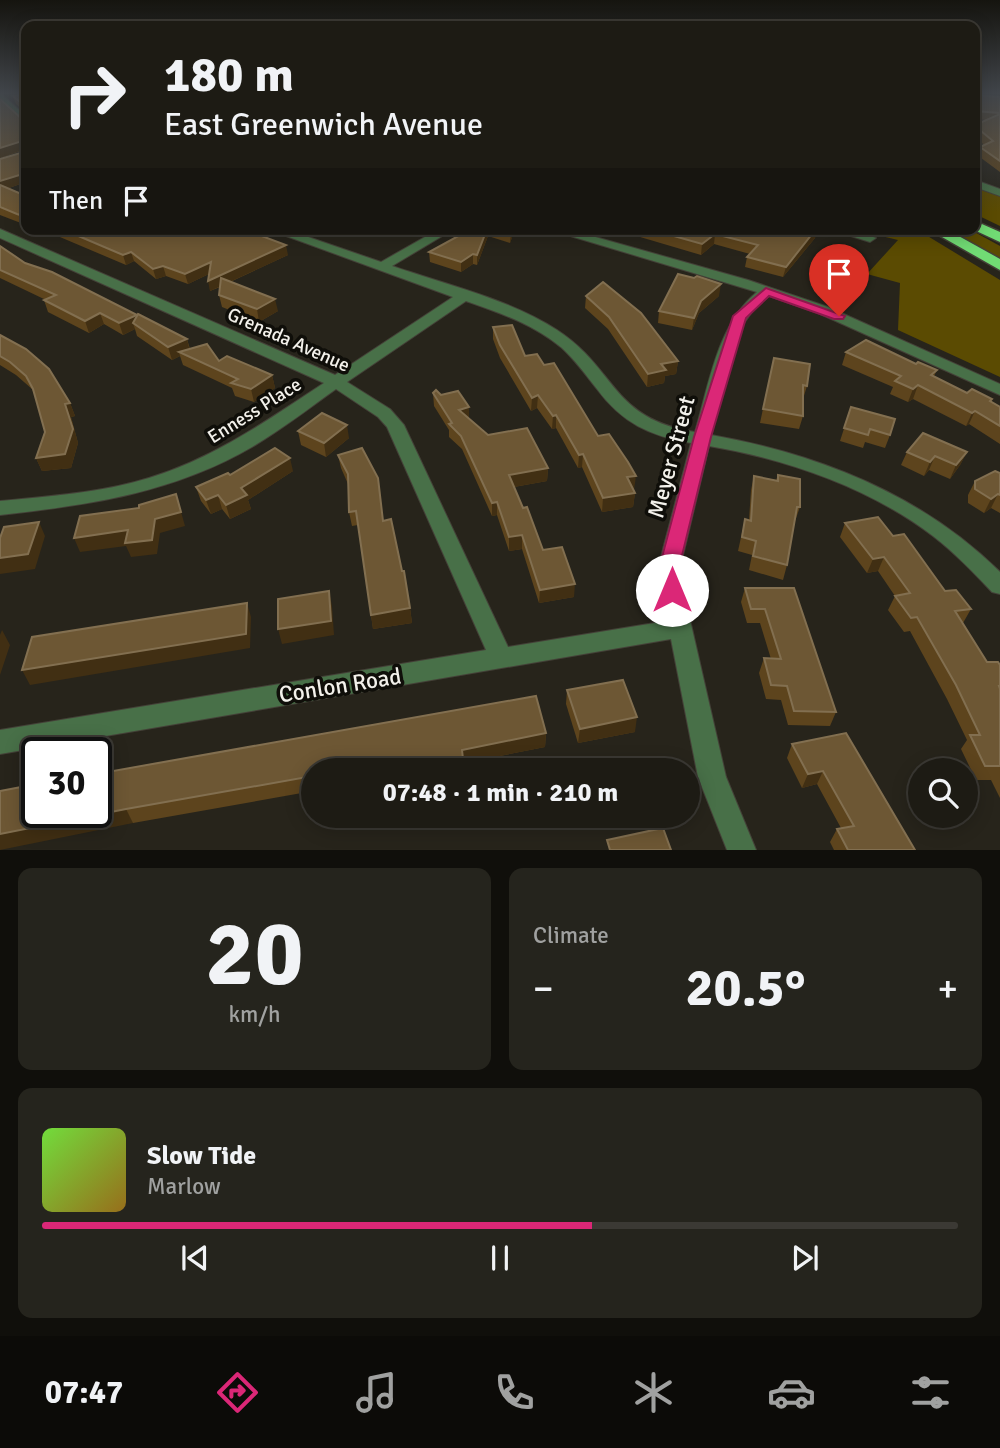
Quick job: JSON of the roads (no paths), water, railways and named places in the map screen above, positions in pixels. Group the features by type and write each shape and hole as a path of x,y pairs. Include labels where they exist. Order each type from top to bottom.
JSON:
{"highway":[{"path":"980,228 1000,238"},
{"path":"946,235 1000,265"}],"street":[{"path":"980,185 1000,192"},
{"name":"Grenada Avenue","path":"0,233 336,382 384,412 395,425 501,659"},
{"path":"290,235 524,317 557,335 577,354 614,401 634,419 668,433 702,437 808,464 872,488 923,517 952,538 1000,586"},
{"path":"382,267 438,235"},
{"path":"574,235 766,291 854,322 876,336 1000,390"},
{"path":"858,235 870,238"},
{"name":"Meyer Street","path":"742,849 712,777 668,572 702,437 735,326 749,306 766,291"},
{"name":"Enness Place","path":"0,508 127,491 179,475 247,442 464,296"},
{"name":"Conlon Road","path":"0,742 679,628"}]}
